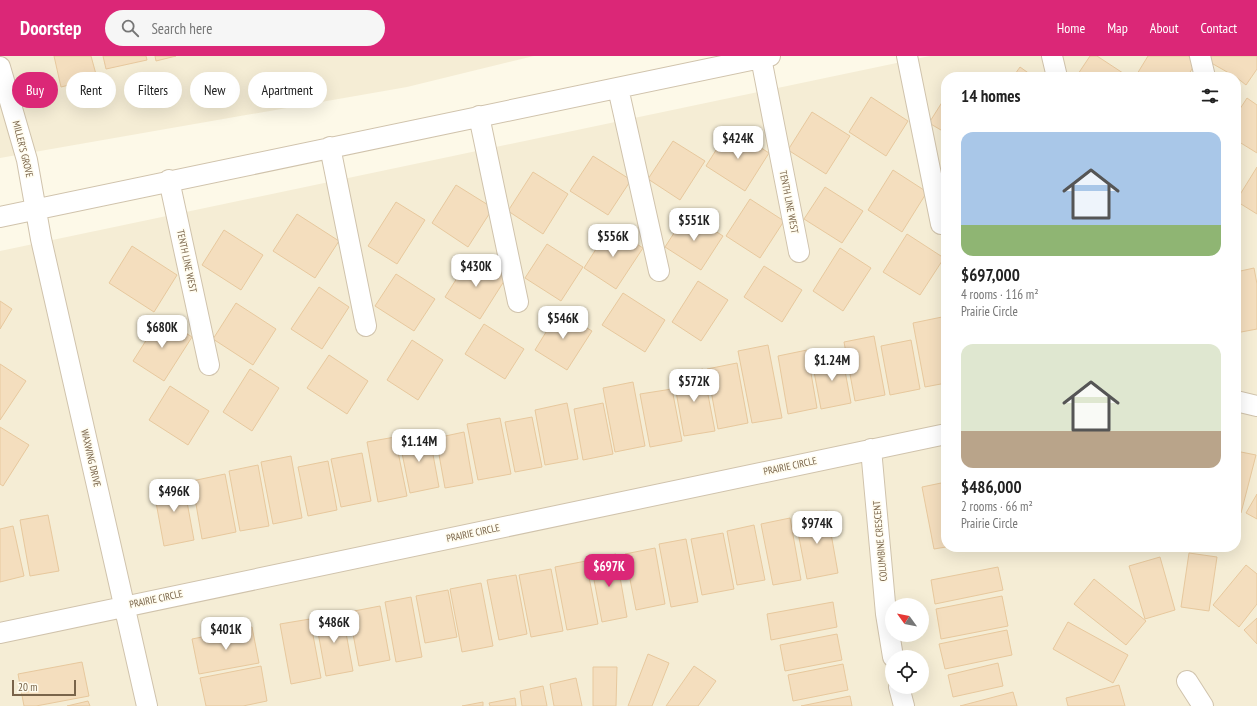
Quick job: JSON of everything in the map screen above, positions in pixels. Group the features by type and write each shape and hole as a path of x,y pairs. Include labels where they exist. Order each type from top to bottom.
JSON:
{"street":[{"path":"906,56 941,224"},
{"path":"1052,56 1056,72"},
{"path":"1200,56 1204,72"},
{"name":"TENTH LINE WEST","path":"0,217 169,180 766,57 799,252"},
{"name":"MILLER'S GROVE","path":"0,67 27,160 36,209"},
{"path":"618,88 659,271"},
{"path":"480,116 518,302"},
{"path":"330,147 366,326"},
{"name":"TENTH LINE WEST","path":"169,180 209,365"},
{"name":"WAXWING DRIVE","path":"36,209 126,605 147,706"},
{"path":"1241,402 1257,406"},
{"name":"PRAIRIE CIRCLE","path":"0,633 126,605 941,435"},
{"name":"COLUMBINE CRESCENT","path":"871,449 886,614 892,650"},
{"path":"1187,681 1203,706"},
{"path":"901,694 904,706"}],"shaded area":[{"path":"0,56 534,56 407,87 327,101 327,72 248,72 248,108 287,108 0,158"},
{"path":"930,56 1257,56 1257,706 0,706 0,251"}],"building":[{"path":"54,56 91,56 95,72 66,72 66,86 61,87"},
{"path":"103,56 146,56 147,60 106,69"},
{"path":"155,56 176,56 156,61"},
{"path":"1090,56 1097,56 1121,72 1079,72"},
{"path":"1148,56 1188,56 1197,61 1190,72 1138,72"},
{"path":"1209,56 1257,56 1257,69 1246,85 1241,81 1241,72 1227,72 1206,60"},
{"path":"1020,67 1027,72 1016,72"},
{"path":"871,97 908,121 886,156 849,132"},
{"path":"1247,98 1257,105 1257,153 1241,143 1241,107"},
{"path":"941,104 941,130 929,123"},
{"path":"812,112 850,136 826,174 788,150"},
{"path":"730,128 769,153 745,191 706,166"},
{"path":"673,141 705,161 680,200 648,179"},
{"path":"593,156 631,180 608,215 570,191"},
{"path":"1257,167 1257,214 1241,204 1241,193"},
{"path":"893,170 927,192 902,232 868,210"},
{"path":"533,172 568,194 543,234 508,211"},
{"path":"456,185 493,208 468,247 432,223"},
{"path":"825,187 863,211 842,243 804,219"},
{"path":"750,199 784,221 760,258 726,236"},
{"path":"396,202 425,220 397,264 368,246"},
{"path":"687,213 723,236 701,270 665,247"},
{"path":"297,214 339,241 315,278 273,251"},
{"path":"610,227 643,248 616,289 584,268"},
{"path":"224,230 263,255 241,290 202,265"},
{"path":"907,234 941,256 941,263 920,295 883,272"},
{"path":"547,244 583,267 561,301 525,278"},
{"path":"132,246 177,275 154,312 109,283"},
{"path":"840,248 871,268 843,311 813,291"},
{"path":"471,256 506,278 480,319 445,297"},
{"path":"764,266 802,290 782,322 744,297"},
{"path":"1254,268 1257,284 1257,329 1241,332 1241,271"},
{"path":"396,274 435,299 414,331 375,306"},
{"path":"698,281 728,300 701,341 672,322"},
{"path":"319,287 349,307 322,349 291,329"},
{"path":"623,293 665,320 645,352 602,325"},
{"path":"0,301 12,309 0,329"},
{"path":"236,303 276,329 253,365 213,339"},
{"path":"559,311 592,331 567,370 535,350"},
{"path":"161,317 192,337 164,381 133,361"},
{"path":"941,317 941,384 925,387 913,323"},
{"path":"484,324 524,349 505,379 465,354"},
{"path":"874,336 885,395 855,401 844,342"},
{"path":"412,340 443,360 418,400 387,380"},
{"path":"911,340 920,389 890,395 881,346"},
{"path":"768,345 782,418 752,423 738,351"},
{"path":"807,350 817,408 788,414 778,356"},
{"path":"329,355 368,381 347,414 307,388"},
{"path":"842,355 851,403 821,409 812,361"},
{"path":"737,363 748,423 718,429 707,369"},
{"path":"0,364 26,381 0,420"},
{"path":"250,369 279,388 252,431 223,412"},
{"path":"703,369 715,431 684,436 673,375"},
{"path":"633,382 645,446 615,452 603,388"},
{"path":"170,386 209,411 188,445 149,420"},
{"path":"672,389 682,441 650,447 640,394"},
{"path":"567,403 578,459 545,465 535,410"},
{"path":"603,403 613,454 583,460 574,409"},
{"path":"532,417 542,467 515,472 505,422"},
{"path":"500,418 511,474 478,480 467,424"},
{"path":"0,427 29,445 3,486 0,484"},
{"path":"464,432 473,483 445,488 436,438"},
{"path":"429,433 439,487 410,493 399,438"},
{"path":"395,437 407,496 378,502 367,442"},
{"path":"1241,452 1256,455 1241,513"},
{"path":"362,453 371,501 341,507 331,459"},
{"path":"291,456 302,518 273,524 261,462"},
{"path":"328,461 337,510 308,516 298,467"},
{"path":"258,465 269,526 240,531 229,471"},
{"path":"225,474 236,532 202,539 192,481"},
{"path":"183,480 194,540 164,546 153,486"},
{"path":"941,483 941,548 934,549 922,487"},
{"path":"1257,494 1257,519 1246,513"},
{"path":"827,511 838,573 807,579 795,517"},
{"path":"48,515 59,571 30,576 20,520"},
{"path":"790,518 801,580 773,585 761,524"},
{"path":"754,525 765,580 737,585 727,531"},
{"path":"13,526 24,576 0,582 0,529"},
{"path":"723,533 734,589 702,595 691,539"},
{"path":"686,539 698,602 671,607 659,544"},
{"path":"655,548 665,604 636,610 625,554"},
{"path":"1189,553 1217,557 1209,611 1181,607"},
{"path":"616,554 627,617 602,622 590,559"},
{"path":"1160,557 1175,610 1145,619 1129,566"},
{"path":"586,561 598,624 567,630 555,567"},
{"path":"1246,565 1257,574 1257,604 1239,627 1213,605"},
{"path":"998,567 1003,590 935,604 931,580"},
{"path":"551,569 563,631 531,637 519,575"},
{"path":"516,575 527,634 499,640 487,580"},
{"path":"1094,579 1146,621 1126,645 1074,604"},
{"path":"481,583 493,646 462,652 450,589"},
{"path":"448,590 457,637 425,643 416,596"},
{"path":"1002,596 1008,626 941,639 936,609"},
{"path":"411,597 422,657 396,662 385,602"},
{"path":"833,602 837,627 771,640 767,614"},
{"path":"380,606 390,660 359,666 349,612"},
{"path":"342,611 353,671 326,676 315,616"},
{"path":"1257,618 1257,644 1244,630"},
{"path":"310,619 321,678 291,684 280,624"},
{"path":"1068,622 1128,655 1113,683 1053,649"},
{"path":"252,627 259,663 199,674 192,639"},
{"path":"1007,630 1012,655 945,669 939,644"},
{"path":"837,634 842,660 785,671 780,645"},
{"path":"648,654 669,663 652,706 628,706"},
{"path":"82,662 89,696 36,706 24,706 18,674"},
{"path":"998,663 1003,686 953,697 948,675"},
{"path":"843,664 848,690 793,701 788,675"},
{"path":"261,666 267,701 243,706 206,706 200,678"},
{"path":"694,666 716,681 698,706 666,706"},
{"path":"593,667 617,667 616,706 593,706"},
{"path":"576,678 582,706 554,706 550,684"},
{"path":"1119,685 1125,706 1068,706 1066,698"},
{"path":"543,686 547,706 522,706 520,691"},
{"path":"1013,692 1017,706 960,706"},
{"path":"850,696 852,706 801,706"},
{"path":"515,698 516,706 490,706 489,703"},
{"path":"88,701 90,706 67,706"},
{"path":"483,702 483,706 462,706"}]}
